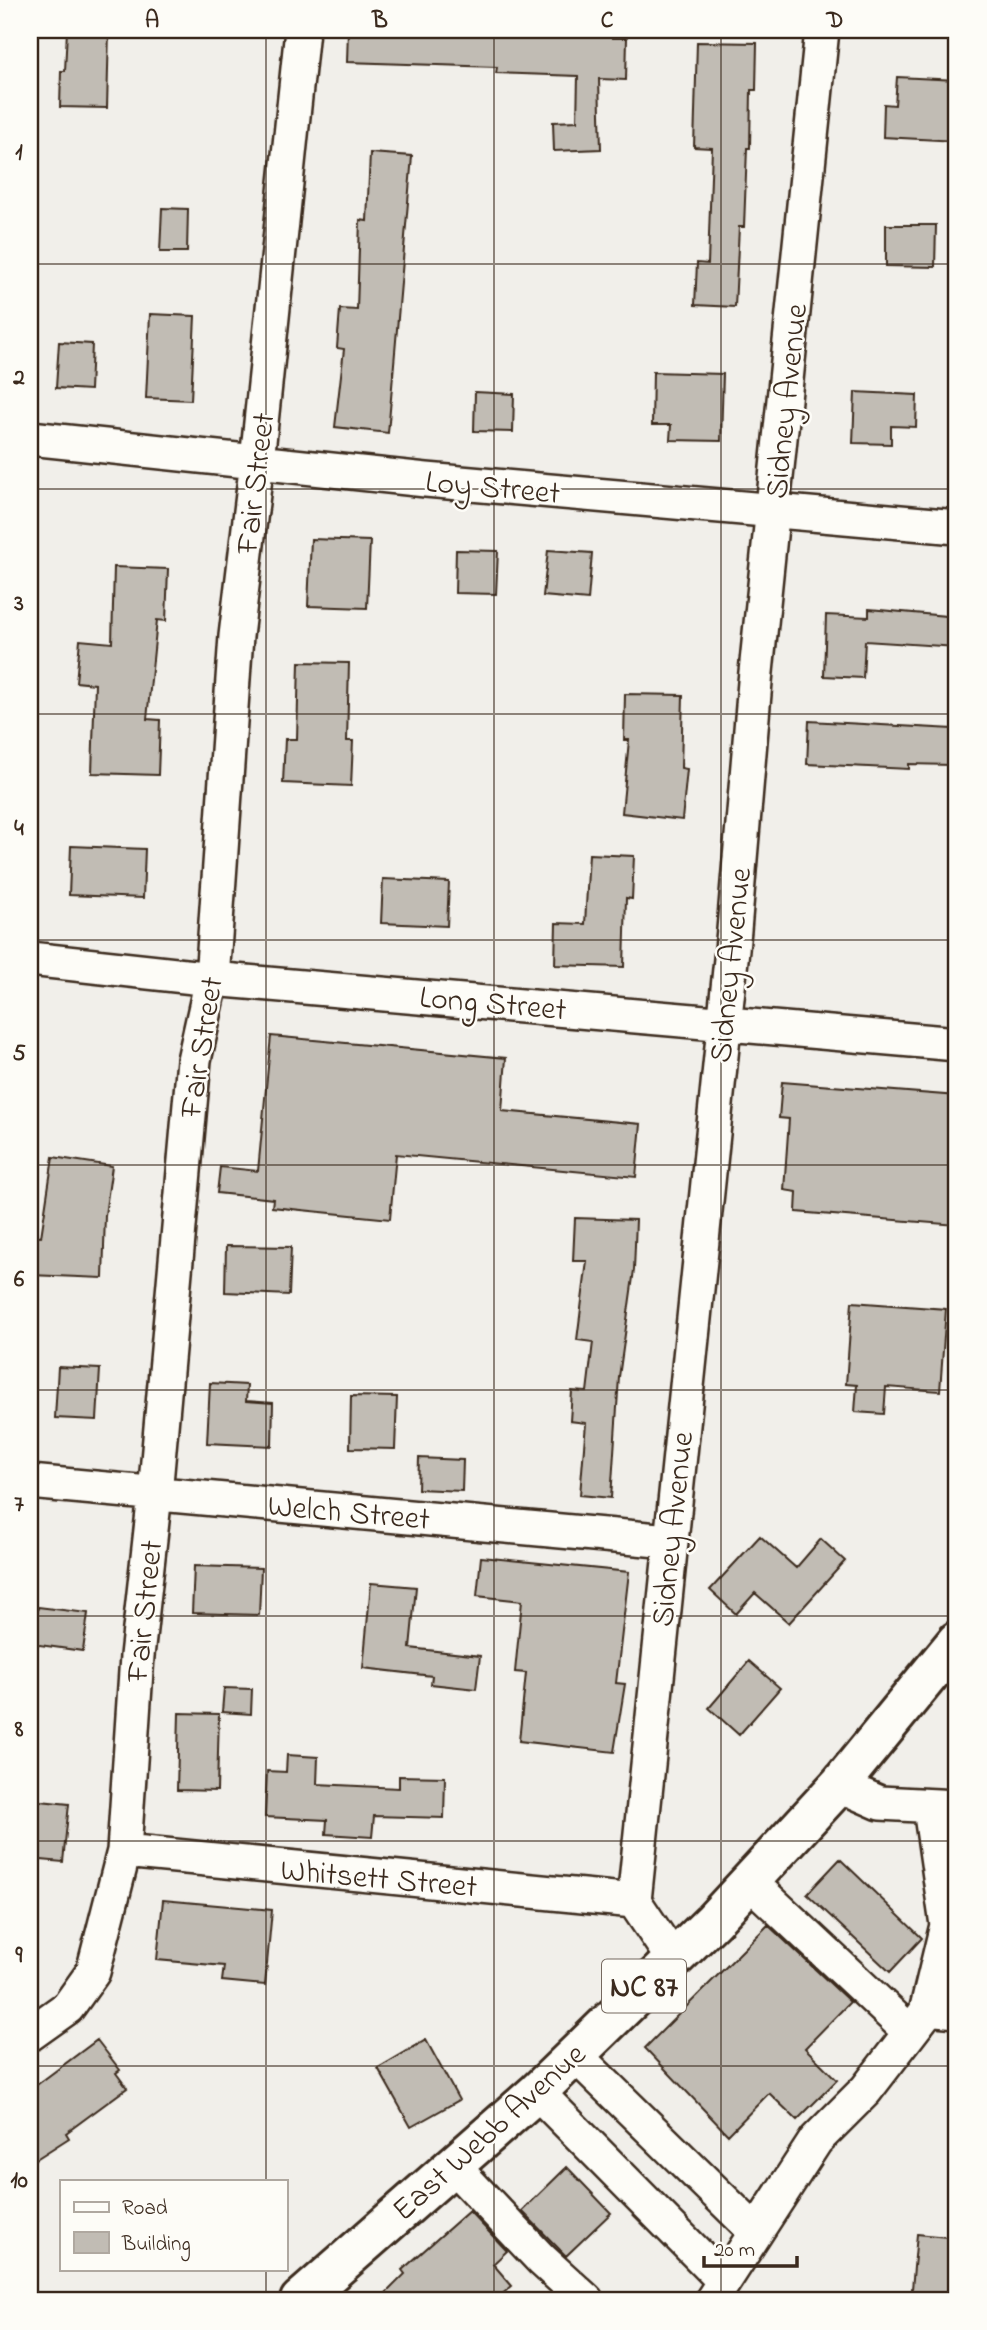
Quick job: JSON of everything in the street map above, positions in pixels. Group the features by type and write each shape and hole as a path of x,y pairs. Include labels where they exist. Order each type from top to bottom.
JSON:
{"highway":[{"name":"East Webb Avenue","path":"300,2300 537,2092 673,1959 839,1785 957,1641"}],"street":[{"name":"Fair Street","path":"30,2034 68,2007 93,1972 124,1851 137,1656 155,1494 194,1060 212,979 236,636 302,30"},
{"name":"Sidney Avenue","path":"634,1901 822,30"},
{"name":"Loy Street","path":"30,438 426,480 957,527"},
{"name":"Long Street","path":"30,959 212,979 723,1021 957,1044"},
{"name":"Welch Street","path":"30,1482 669,1541"},
{"path":"537,2092 718,2291 816,2140 866,2090 931,2017 947,1925 949,1873 944,1807 880,1803 839,1785"},
{"name":"Whitsett Street","path":"124,1851 634,1901"},
{"path":"749,1881 931,2017"},
{"path":"634,1901 673,1959"},
{"path":"574,2054 756,2232"},
{"path":"453,2166 542,2260 586,2300"}],"building":[{"path":"67,30 109,30 107,108 60,107 61,71 65,71"},
{"path":"348,30 469,30 579,35 579,31 612,32 612,38 627,38 626,80 599,79 601,149 554,151 553,122 577,121 578,76 496,73 497,67 347,62"},
{"path":"697,42 757,43 756,90 751,90 750,148 747,148 744,227 739,227 735,307 695,305 697,263 708,264 712,148 694,147"},
{"path":"897,77 957,80 957,141 883,137 884,104 895,105"},
{"path":"370,153 412,156 388,433 335,427 344,349 337,348 340,309 357,310 360,220 367,221"},
{"path":"162,208 188,209 187,252 160,252"},
{"path":"886,225 936,225 935,267 886,266"},
{"path":"150,314 195,316 191,400 146,398"},
{"path":"59,342 92,344 90,390 56,388"},
{"path":"653,372 723,374 721,441 670,440 671,425 652,425"},
{"path":"475,392 514,394 513,432 474,431"},
{"path":"855,392 917,395 916,427 891,426 891,444 853,443"},
{"path":"311,539 370,541 367,608 308,606"},
{"path":"456,550 498,551 496,594 455,593"},
{"path":"548,550 592,553 588,600 543,596"},
{"path":"114,567 168,569 166,621 157,620 147,719 160,720 158,775 92,773 95,684 76,682 80,640 112,643"},
{"path":"869,609 957,617 957,647 865,641 863,678 824,676 826,615 869,617"},
{"path":"299,662 349,663 347,741 353,741 351,786 283,783 285,739 297,739"},
{"path":"625,694 683,695 681,768 687,769 682,820 622,813 629,740 624,740"},
{"path":"809,721 953,729 951,765 909,764 909,769 807,764"},
{"path":"71,846 145,849 143,898 69,895"},
{"path":"589,854 634,856 632,899 626,898 624,967 555,965 556,923 585,924"},
{"path":"383,879 449,882 447,926 381,923"},
{"path":"271,1036 506,1058 502,1111 641,1124 636,1177 396,1154 390,1219 272,1207 273,1199 217,1193 220,1167 258,1171"},
{"path":"782,1082 957,1096 957,1225 796,1212 797,1192 784,1190 789,1119 779,1118"},
{"path":"53,1157 112,1166 105,1215 103,1278 30,1275 30,1236 41,1237"},
{"path":"575,1218 636,1220 634,1270 619,1377 611,1498 580,1495 586,1423 570,1421 572,1391 587,1392 593,1342 577,1340 587,1261 573,1261"},
{"path":"226,1246 291,1247 289,1295 225,1292"},
{"path":"852,1302 946,1309 940,1391 886,1387 884,1414 855,1412 857,1385 846,1384"},
{"path":"58,1367 100,1369 97,1420 55,1418"},
{"path":"210,1383 247,1385 246,1401 273,1403 272,1446 207,1443"},
{"path":"351,1396 397,1397 395,1449 350,1448"},
{"path":"419,1458 463,1460 462,1491 418,1489"},
{"path":"760,1536 796,1568 821,1539 845,1561 789,1623 755,1593 736,1614 710,1590"},
{"path":"481,1557 629,1572 616,1683 625,1684 614,1752 519,1741 526,1673 515,1672 522,1601 477,1596"},
{"path":"194,1566 261,1568 259,1615 192,1613"},
{"path":"371,1583 416,1587 410,1648 480,1656 476,1689 431,1684 432,1676 363,1668"},
{"path":"38,1607 88,1613 83,1651 32,1644"},
{"path":"749,1661 780,1688 739,1735 709,1708"},
{"path":"224,1688 252,1689 251,1714 222,1712"},
{"path":"179,1713 219,1714 217,1791 177,1790"},
{"path":"287,1755 318,1757 317,1784 399,1788 399,1776 445,1777 444,1818 374,1816 372,1837 326,1834 327,1820 265,1817 267,1771 286,1772"},
{"path":"30,1800 69,1804 63,1862 30,1859"},
{"path":"840,1859 922,1938 890,1972 807,1894"},
{"path":"163,1900 272,1910 265,1985 222,1981 224,1966 157,1960"},
{"path":"768,1925 850,2002 805,2048 837,2080 797,2120 769,2093 728,2135 645,2048"},
{"path":"97,2040 120,2070 116,2073 127,2088 66,2133 69,2138 30,2163 30,2090"},
{"path":"426,2040 459,2100 411,2127 378,2068"},
{"path":"567,2167 611,2213 566,2256 522,2211"},
{"path":"469,2211 507,2251 493,2264 512,2286 495,2300 379,2300 405,2274 402,2270"},
{"path":"917,2234 957,2238 957,2300 911,2300"}]}
